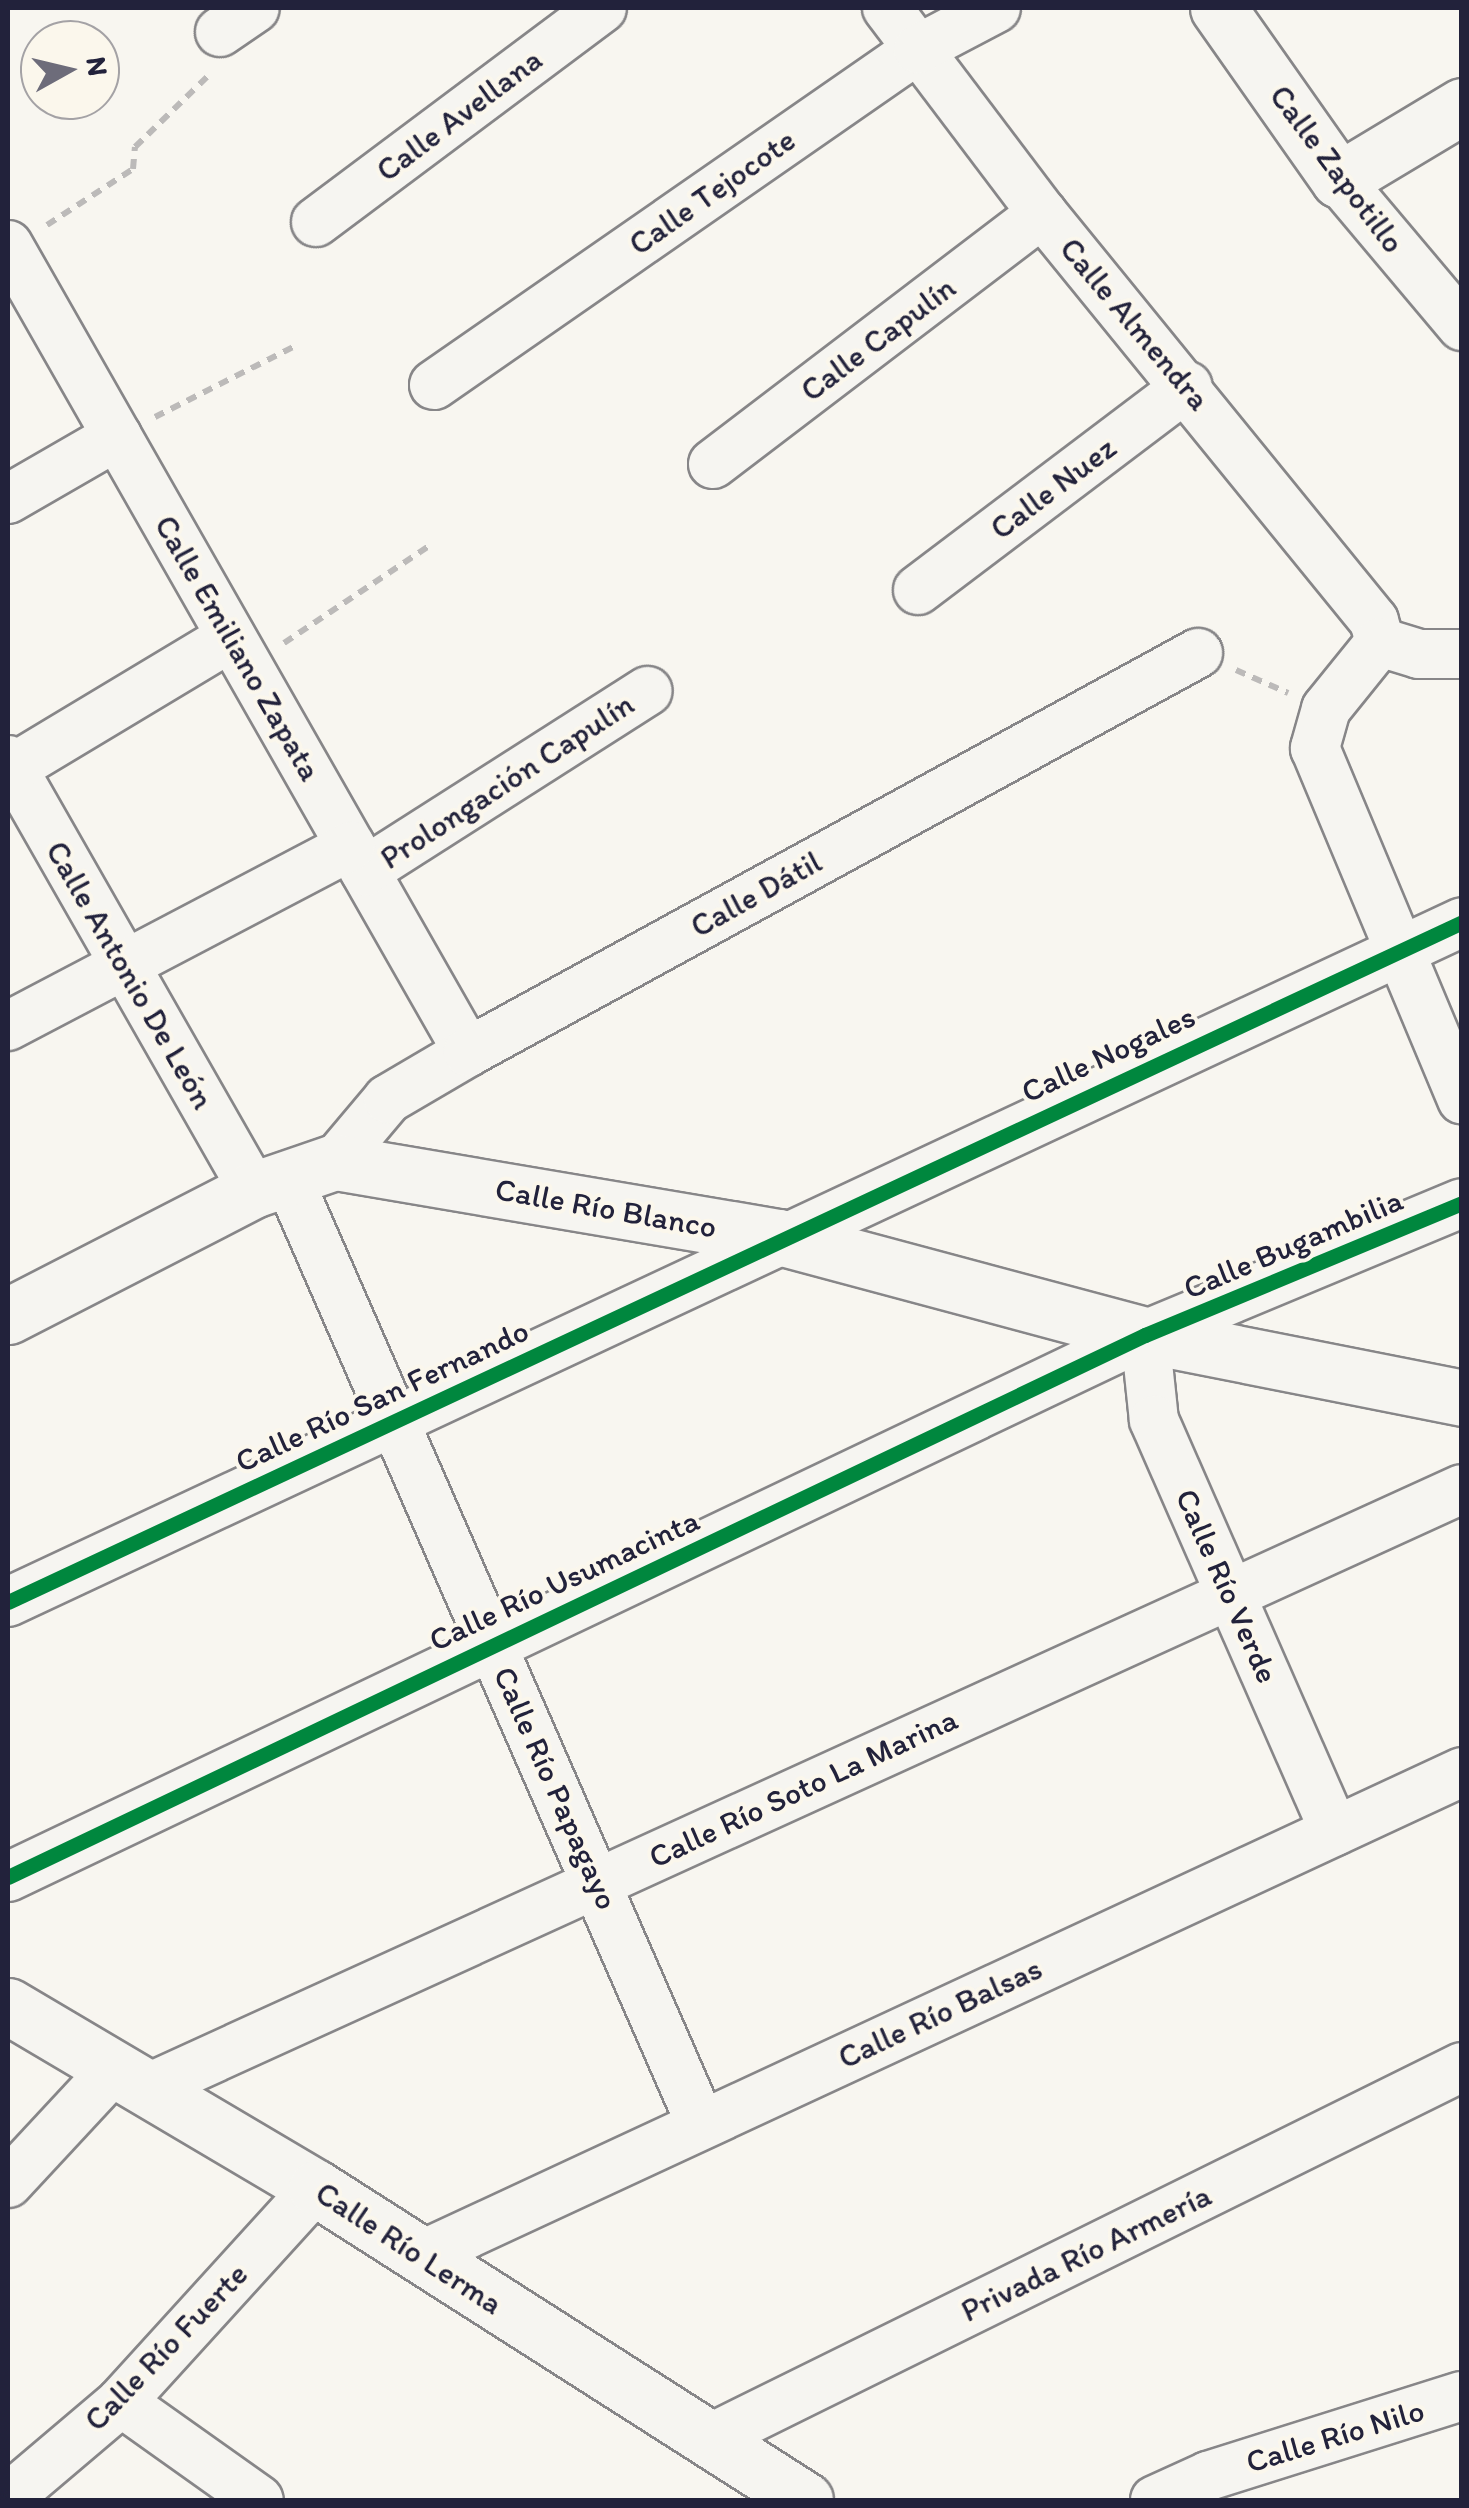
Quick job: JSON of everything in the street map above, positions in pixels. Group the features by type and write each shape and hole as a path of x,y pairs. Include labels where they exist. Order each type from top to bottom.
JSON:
{"street":[{"name":"Calle Avellana","path":"316,222 602,8"},
{"name":"Calle Almendra","path":"886,8 1042,213 1188,386 1374,621 1380,642"},
{"name":"Calle Tejocote","path":"434,385 918,48 996,8"},
{"name":"Calle Zapotillo","path":"1218,8 1339,180 1462,326"},
{"path":"1339,180 1462,106"},
{"name":"Calle Capulín","path":"713,464 1042,213"},
{"name":"Calle Emiliano Zapata","path":"22,238 117,436 468,1052"},
{"name":"Calle Nuez","path":"918,590 1188,386"},
{"path":"8,499 117,436"},
{"path":"1462,654 1420,654 1380,642 1326,710 1316,748 1462,1100"},
{"path":"9,766 240,652"},
{"name":"Calle Dátil","path":"292,1177 388,1099 468,1052 1198,653"},
{"name":"Prolongación Capulín","path":"8,1026 122,960 358,859 648,691"},
{"name":"Calle Antonio De León","path":"9,766 122,960 292,1177"},
{"name":"Calle Nogales","path":"779,1237 1462,922"},
{"path":"8,1316 292,1177"},
{"name":"Calle Río Blanco","path":"292,1177 779,1237 1145,1335 1462,1398"},
{"name":"Calle Río Papagayo","path":"292,1177 701,2124"},
{"name":"Calle Bugambilia","path":"1145,1335 1462,1203"},
{"name":"Calle Río San Fernando","path":"8,1602 779,1237"},
{"name":"Calle Río Verde","path":"1145,1335 1154,1420 1334,1831"},
{"name":"Calle Río Usumacinta","path":"8,1878 1145,1335"},
{"name":"Calle Río Soto La Marina","path":"130,2079 597,1882 1462,1489"},
{"name":"Calle Río Balsas","path":"420,2256 1462,1772"},
{"name":"Calle Río Lerma","path":"8,2006 316,2188 805,2500"},
{"name":"Privada Río Armería","path":"711,2438 1462,2068"},
{"path":"8,2183 130,2079"},
{"name":"Calle Río Fuerte","path":"8,2498 121,2402 316,2188"},
{"name":"Calle Río Nilo","path":"1155,2500 1208,2476 1462,2396"},
{"path":"121,2402 259,2500"}],"path":[{"path":"22,238 134,168 134,148 216,68 237,20"},
{"path":"117,436 297,346"},
{"path":"240,652 432,544"},
{"path":"1198,653 1326,710"}],"cycle path":[{"path":"8,1602 1462,922"},
{"path":"8,1877 1145,1335 1462,1203"}]}
